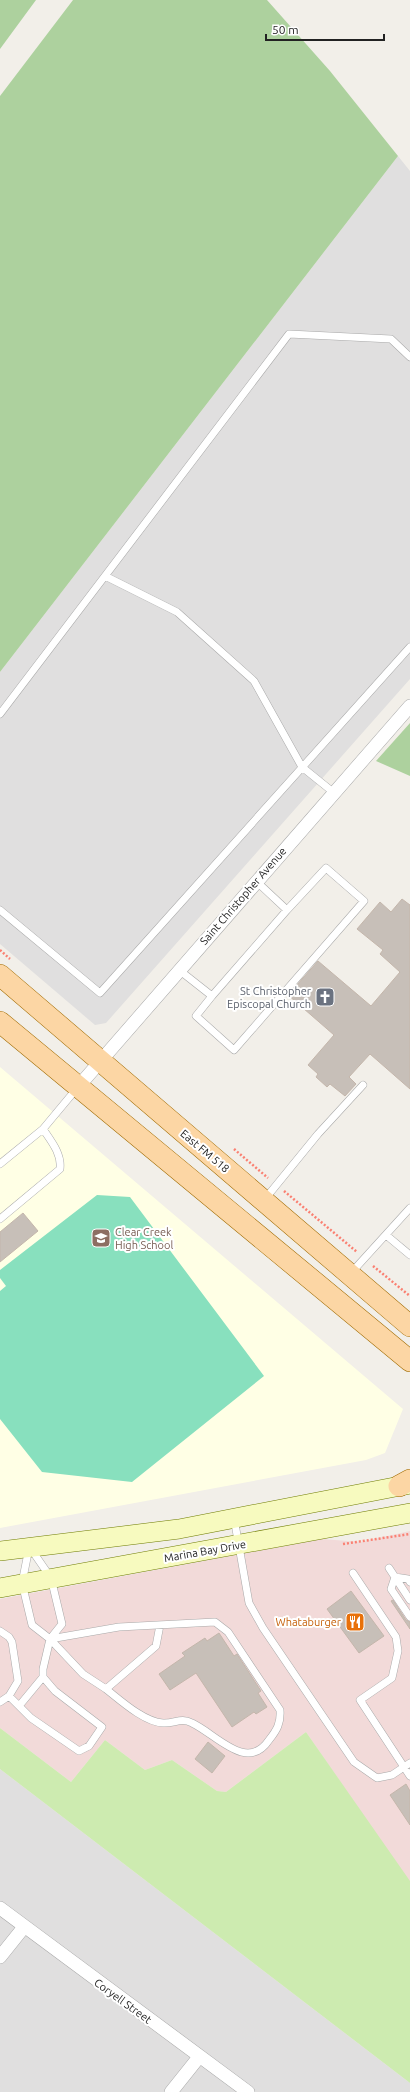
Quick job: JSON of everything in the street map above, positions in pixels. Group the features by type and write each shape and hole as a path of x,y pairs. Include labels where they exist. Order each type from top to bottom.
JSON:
{"main road":[{"name":"East FM 518","path":"6,968 100,1061 270,1193 350,1274 410,1326"},
{"path":"0,1022 410,1361"},
{"path":"0,1551 29,1546 179,1528 406,1483"},
{"name":"Marina Bay Drive","path":"0,1588 410,1513"}],"street":[{"name":"Saint Christopher Avenue","path":"78,1087 333,792 410,706"},
{"name":"Coryell Street","path":"0,1908 198,2057 248,2092"},
{"path":"0,1957 24,1926"},
{"path":"171,2092 198,2057"}],"lane":[{"path":"0,714 289,334 391,339 410,357"},
{"path":"105,576 177,612 254,681 302,767 333,792"},
{"path":"0,911 100,993 410,647"},
{"path":"326,868 364,901 234,1050 196,1016 212,996 326,868"},
{"path":"256,881 287,910"},
{"path":"179,970 212,996"},
{"path":"270,1193 318,1134 363,1085"},
{"path":"0,1164 42,1129 78,1087"},
{"path":"0,1219 60,1169 62,1161 52,1141 42,1129"},
{"path":"350,1274 410,1208"},
{"path":"386,1235 410,1255"},
{"path":"234,1518 240,1545 249,1603 263,1628 354,1762 377,1778 392,1775 407,1765"},
{"path":"9,1696 31,1718 79,1751 89,1746 102,1728 55,1691 43,1677 42,1669 50,1639 62,1624 51,1578 29,1546"},
{"path":"29,1546 22,1583 32,1625 50,1639 83,1674 149,1719 163,1723 181,1719 191,1722 240,1753 255,1752 264,1747 281,1721 280,1710 228,1632 215,1622 119,1627 50,1639"},
{"path":"389,1568 410,1600"},
{"path":"353,1572 396,1637 398,1651 392,1678 360,1700 407,1765 410,1776"},
{"path":"395,1577 408,1578 410,1582"},
{"path":"395,1577 391,1589 410,1617"},
{"path":"106,1689 156,1646 160,1626"},
{"path":"0,1631 9,1637 12,1642 18,1671 16,1688 9,1696 0,1702"},
{"path":"19,1706 43,1677"}],"path":[{"path":"0,950 6,968"},
{"path":"228,1144 270,1193 364,1258 410,1296"}],"shaded area":[{"path":"398,156 410,171 410,679 106,1023 95,1025 0,944 0,672"},
{"name":"Clear Creek High School","path":"0,1067 403,1409 385,1453 366,1460 0,1528"},
{"path":"410,1531 410,1883 306,1732 226,1792 217,1791 172,1760 145,1770 105,1740 71,1782 0,1728 0,1599 322,1539 361,1542"},
{"path":"0,1769 410,2083 410,2092 0,2092"}],"green space":[{"path":"0,0 36,0 0,49"},
{"path":"73,0 267,0 330,71 398,156 0,672 0,96"},
{"path":"410,723 410,776 376,761"},
{"path":"97,1195 130,1197 264,1376 132,1482 42,1472 0,1419 0,1291 6,1286 0,1278 0,1270"},
{"path":"0,1728 71,1782 105,1740 145,1770 172,1760 217,1791 226,1792 306,1732 410,1881 410,2083 0,1769"}],"building":[{"name":"St Christopher Episcopal Church","path":"402,899 410,905 410,1089 370,1054 349,1077 356,1084 345,1096 330,1084 327,1087 316,1077 318,1074 308,1065 334,1035 288,995 318,961 371,1006 400,972 380,954 383,950 357,929 380,902 391,912"},
{"path":"23,1213 38,1231 0,1262 0,1232"},
{"name":"Whataburger","path":"351,1591 384,1636 359,1653 327,1609"},
{"path":"393,1600 406,1620 410,1622 410,1629 391,1601"},
{"path":"219,1633 234,1656 237,1654 261,1691 258,1693 267,1707 256,1714 254,1712 232,1727 196,1673 170,1690 159,1674 185,1656 182,1653 205,1638 207,1641"},
{"path":"208,1742 225,1756 212,1773 195,1759"},
{"path":"406,1784 410,1791 410,1825 390,1795"}],"place":[{"name":"St Christopher Episcopal Church","path":"325,997"},
{"name":"Clear Creek High School","path":"101,1238"},
{"name":"Whataburger","path":"355,1622"}]}
